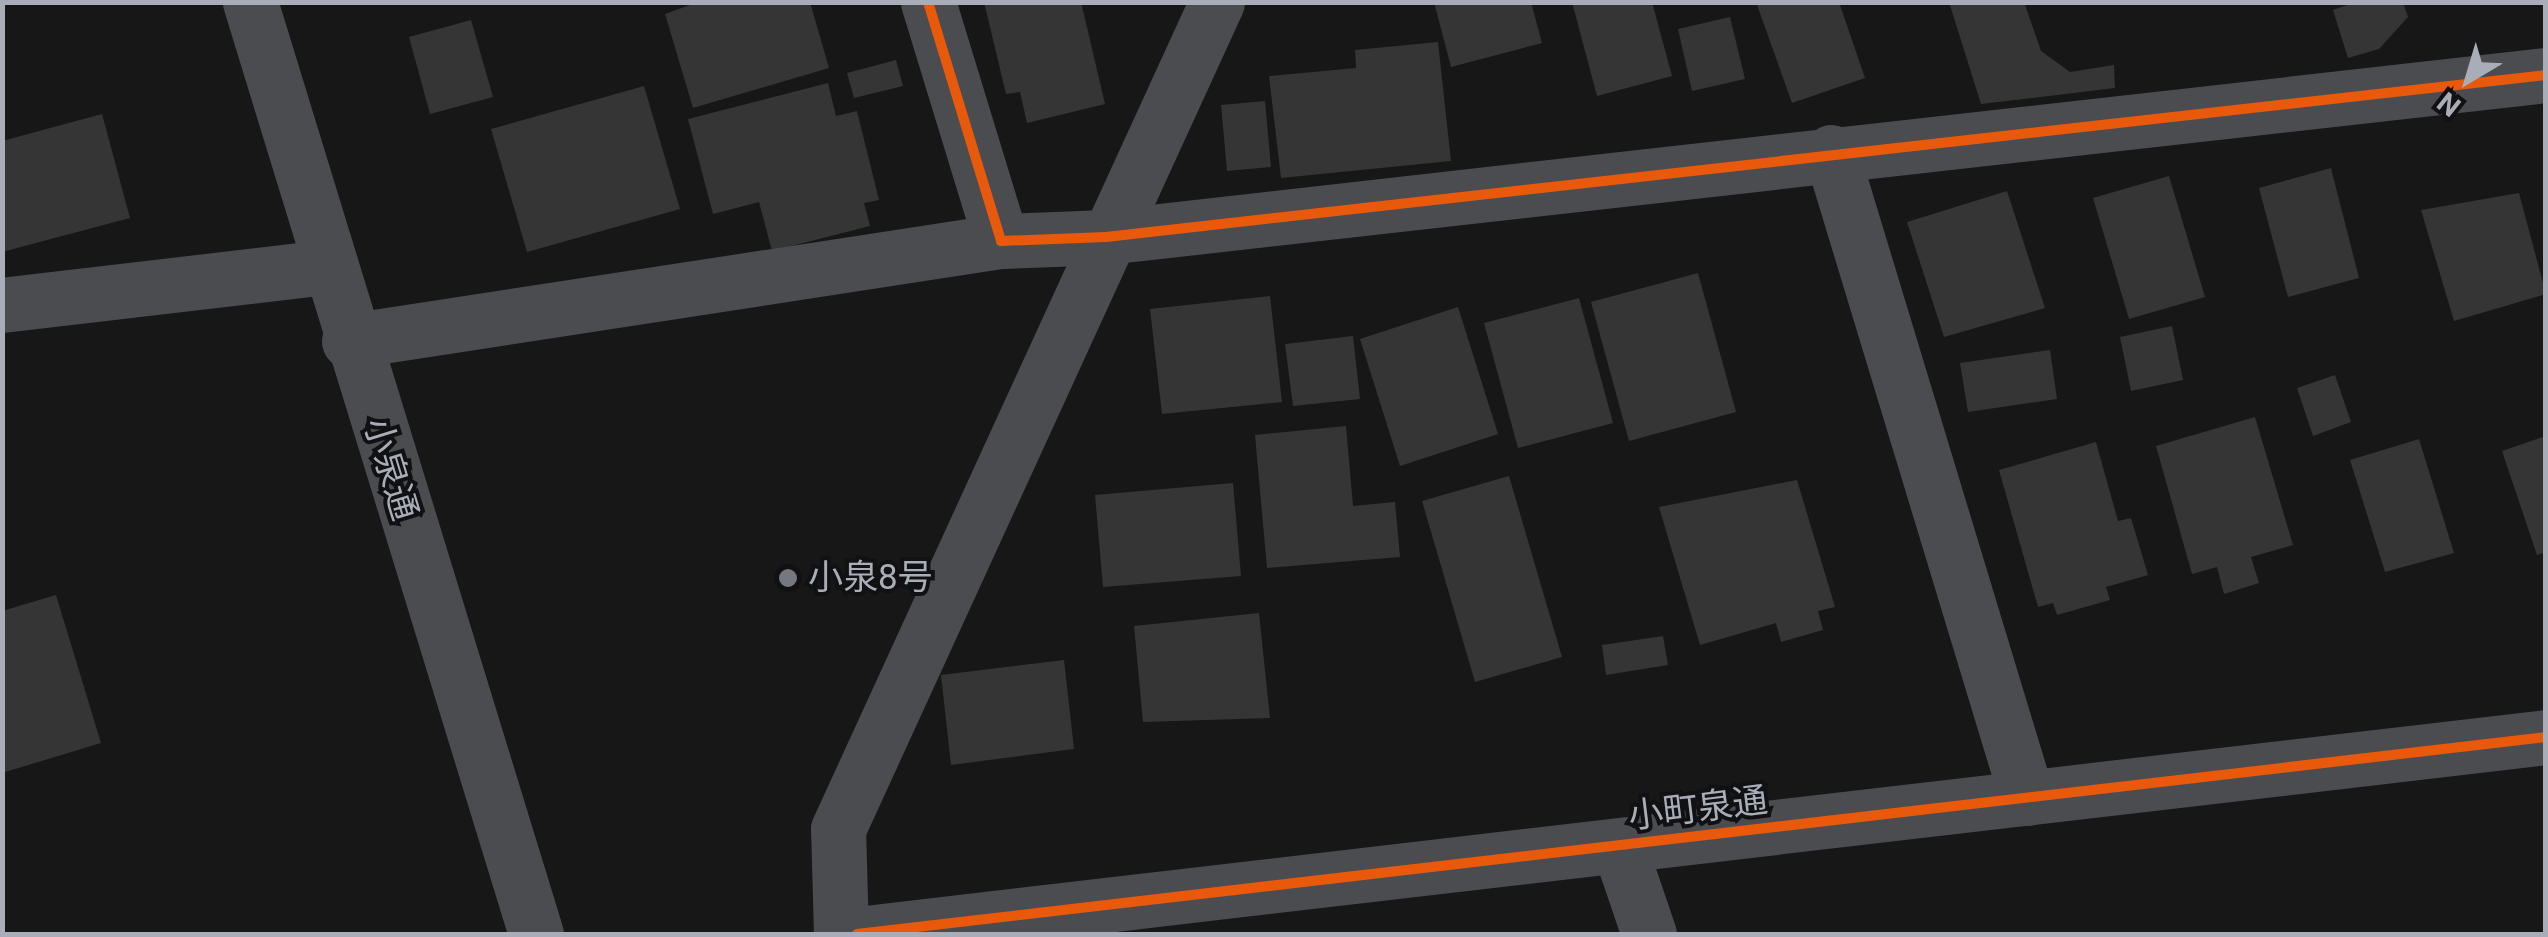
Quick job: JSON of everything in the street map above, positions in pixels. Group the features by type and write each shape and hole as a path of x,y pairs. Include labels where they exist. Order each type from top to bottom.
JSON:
{"street":[{"name":"小泉通","path":"250,2 349,341 536,934"},
{"path":"928,2 1000,242"},
{"path":"841,934 838,829 1217,2"},
{"path":"349,341 1000,242 1106,238 1830,152 2546,75"},
{"path":"1830,152 2028,798"},
{"path":"2,304 326,266"},
{"name":"小町泉通","path":"857,934 2546,737"},
{"path":"1619,846 1649,934"}],"building":[{"path":"698,2 810,2 829,68 693,108 665,14"},
{"path":"984,2 1081,2 1105,104 1027,123 1020,92 1006,94"},
{"path":"1434,2 1531,2 1542,43 1451,67"},
{"path":"1572,2 1652,2 1672,76 1597,96"},
{"path":"1756,2 1839,2 1865,78 1792,103"},
{"path":"1949,2 2024,2 2041,51 2070,72 2114,65 2115,88 1981,104"},
{"path":"2356,2 2403,2 2408,17 2379,49 2348,58 2333,10"},
{"path":"1730,17 1745,79 1692,91 1678,29"},
{"path":"471,20 493,97 430,114 409,37"},
{"path":"1438,42 1451,161 1281,178 1269,76 1356,68 1355,50"},
{"path":"896,60 903,86 854,98 847,73"},
{"path":"828,83 836,116 857,111 879,200 864,203 870,226 772,251 759,202 713,214 688,119"},
{"path":"644,86 680,209 527,252 491,129"},
{"path":"1265,101 1271,167 1227,171 1221,105"},
{"path":"102,114 130,218 2,252 2,141"},
{"path":"2331,168 2359,278 2288,297 2259,188"},
{"path":"2169,176 2205,297 2129,319 2093,198"},
{"path":"2007,191 2045,308 1944,337 1907,222"},
{"path":"2519,193 2546,294 2454,321 2421,210"},
{"path":"1698,273 1736,412 1629,441 1591,302"},
{"path":"1270,296 1282,402 1162,414 1150,309"},
{"path":"1579,298 1613,423 1518,448 1484,323"},
{"path":"1458,307 1498,434 1400,466 1360,339"},
{"path":"2172,326 2183,380 2131,391 2120,337"},
{"path":"1353,336 1360,399 1293,406 1285,344"},
{"path":"2050,350 2057,399 1968,412 1960,363"},
{"path":"2335,375 2351,422 2313,436 2297,388"},
{"path":"2255,417 2293,545 2251,557 2259,583 2224,594 2217,567 2192,574 2156,446"},
{"path":"1346,426 1353,506 1395,502 1400,557 1267,568 1255,435"},
{"path":"2546,436 2546,552 2537,555 2502,451"},
{"path":"2419,439 2454,553 2385,572 2350,460"},
{"path":"2096,442 2118,521 2131,518 2148,575 2106,587 2110,600 2057,615 2053,603 2038,607 1999,470"},
{"path":"1509,476 1562,657 1475,682 1422,501"},
{"path":"1797,480 1835,607 1818,611 1823,630 1781,642 1776,623 1700,645 1659,507"},
{"path":"1233,483 1241,576 1103,587 1095,495"},
{"path":"56,595 101,743 2,773 2,611"},
{"path":"1259,613 1270,718 1143,722 1134,626"},
{"path":"1663,636 1668,665 1606,675 1602,645"},
{"path":"1064,660 1074,749 951,765 941,675"}],"cycle path":[{"path":"928,2 1001,241 1106,237 2546,75"},
{"path":"857,934 2546,737"}],"place":[{"name":"小泉8号","path":"788,578"}]}
